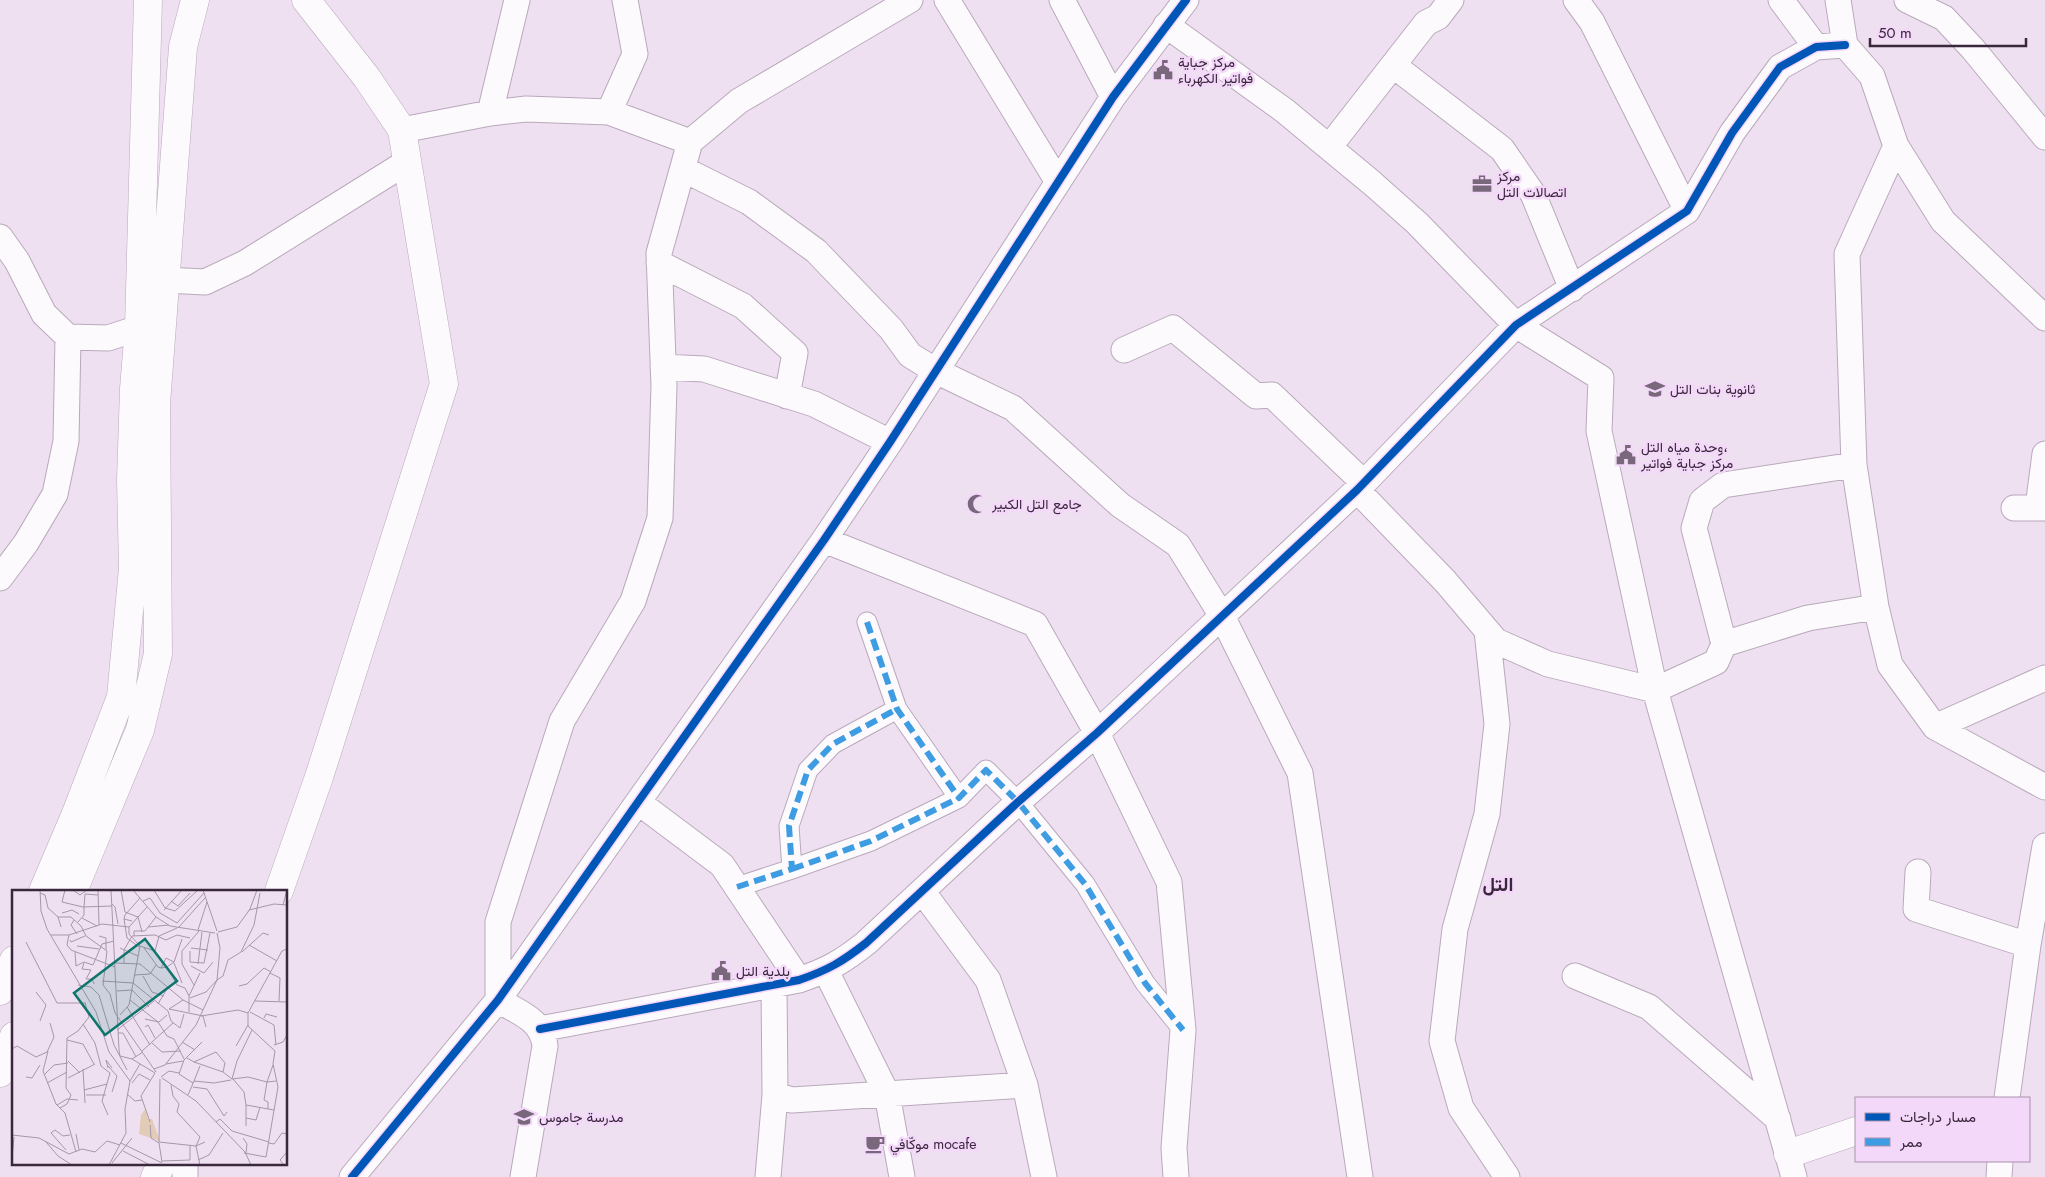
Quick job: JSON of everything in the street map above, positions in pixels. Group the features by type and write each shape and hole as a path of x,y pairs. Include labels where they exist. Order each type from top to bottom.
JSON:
{"main road":[{"path":"43,890 75,816 121,697 133,568 131,480 134,389 139,328 148,0"},
{"path":"73,890 140,730 158,654 156,404 183,47 195,0"},
{"path":"279,890 319,777 444,384 402,130 367,78 306,0"},
{"path":"0,992 12,965"},
{"path":"0,1073 12,1041"},
{"path":"1791,1166 1855,1132"},
{"path":"155,1177 162,1164"}],"street":[{"path":"490,113 517,0"},
{"path":"609,112 635,54 625,0"},
{"path":"498,1000 498,922 562,721 634,601 660,518 663,367 659,253 690,142 739,101 910,0"},
{"path":"947,0 1058,182"},
{"path":"1062,0 1113,98"},
{"path":"352,1177 498,1000 824,540 890,442 1113,98 1186,0"},
{"path":"1330,146 1426,23 1438,17 1451,0"},
{"path":"1576,0 1592,22 1687,211"},
{"path":"1781,0 1816,48"},
{"path":"1838,0 1845,45 1872,76 1896,146 1943,221 2045,318"},
{"path":"1906,0 1944,18 1973,49 2045,137"},
{"path":"1166,25 1330,146 1417,223 1516,326 1601,378 1599,431 1654,690 1791,1166"},
{"path":"540,1028 799,980 826,971 866,943 1018,802 1097,733 1361,487 1516,326 1687,211 1732,133 1780,67 1816,48 1845,45"},
{"path":"1393,65 1502,149 1533,194 1572,289"},
{"path":"402,130 490,113 526,109 609,112 690,142"},
{"path":"1896,146 1847,254 1854,465 1876,607 1890,665 1935,727 2045,787"},
{"path":"165,280 205,282 245,263 407,162"},
{"path":"683,169 749,202 816,251 891,329 910,355 936,371 1013,408 1120,505 1178,545 1222,616 1300,773 1360,1177"},
{"path":"0,237 17,261 44,314 68,337 108,338 139,328"},
{"path":"659,263 743,306 795,353 787,396"},
{"path":"1124,350 1173,328 1256,396 1272,395 1361,487 1496,641 1548,664 1654,690 1716,662 1724,644 1694,528 1702,500 1723,484 1854,465"},
{"path":"0,578 26,543 55,494 66,441 68,337"},
{"path":"663,367 704,369 814,404 890,442"},
{"path":"2032,508 2045,454"},
{"path":"824,540 1035,624 1097,733 1170,882 1184,1030 1174,1148 1176,1177"},
{"path":"1724,644 1808,618 1876,607"},
{"path":"867,622 898,709 959,798"},
{"path":"1487,631 1497,724 1487,814 1455,929 1442,1041 1461,1108 1507,1177"},
{"path":"1935,727 2045,678"},
{"path":"792,869 789,826 808,770 833,744 898,709"},
{"path":"737,887 870,840 959,798 986,770 1018,802 1085,884 1145,983 1184,1030"},
{"path":"638,802 722,865 799,980"},
{"path":"2008,1097 2028,945 2045,846"},
{"path":"1918,872 1916,909 2028,945"},
{"path":"922,891 988,980 1025,1085 1044,1177"},
{"path":"826,971 887,1094 902,1177"},
{"path":"1575,976 1649,1007 1778,1118"},
{"path":"768,1177 775,1095 774,985"},
{"path":"498,1000 535,1022 540,1028 545,1046 523,1177"},
{"path":"775,1095 792,1100 1025,1085"},
{"path":"1999,1177 2000,1162"},
{"path":"185,1177 186,1164"}],"marked path":[{"path":"867,622 897,709 959,798 986,770 1018,802 1085,884 1145,983 1183,1030"},
{"path":"737,887 792,869 789,826 808,770 833,744 897,709"},
{"path":"792,869 871,841 959,798"}],"cycle path":[{"path":"352,1177 498,1000 824,540 890,442 1113,97 1186,0"},
{"path":"540,1029 799,980 834,965 857,950 1018,802 1097,733 1357,490 1516,325 1687,211 1732,133 1780,67 1816,47 1845,45"}],"place":[{"name":"مركز جباية فواتير الكهرباء","path":"1163,70"},
{"name":"مركز اتصالات التل","path":"1482,184"},
{"name":"ثانوية بنات التل","path":"1655,389"},
{"name":"وحدة مياه التل، مركز جباية فواتير","path":"1626,455"},
{"name":"جامع التل الكبير","path":"977,504"},
{"name":"بلدية التل","path":"721,971"},
{"name":"مدرسة جاموس","path":"524,1117"},
{"name":"موكّافي mocafe","path":"875,1144"}],"district":[{"name":"التل","path":"1498,884"}]}
